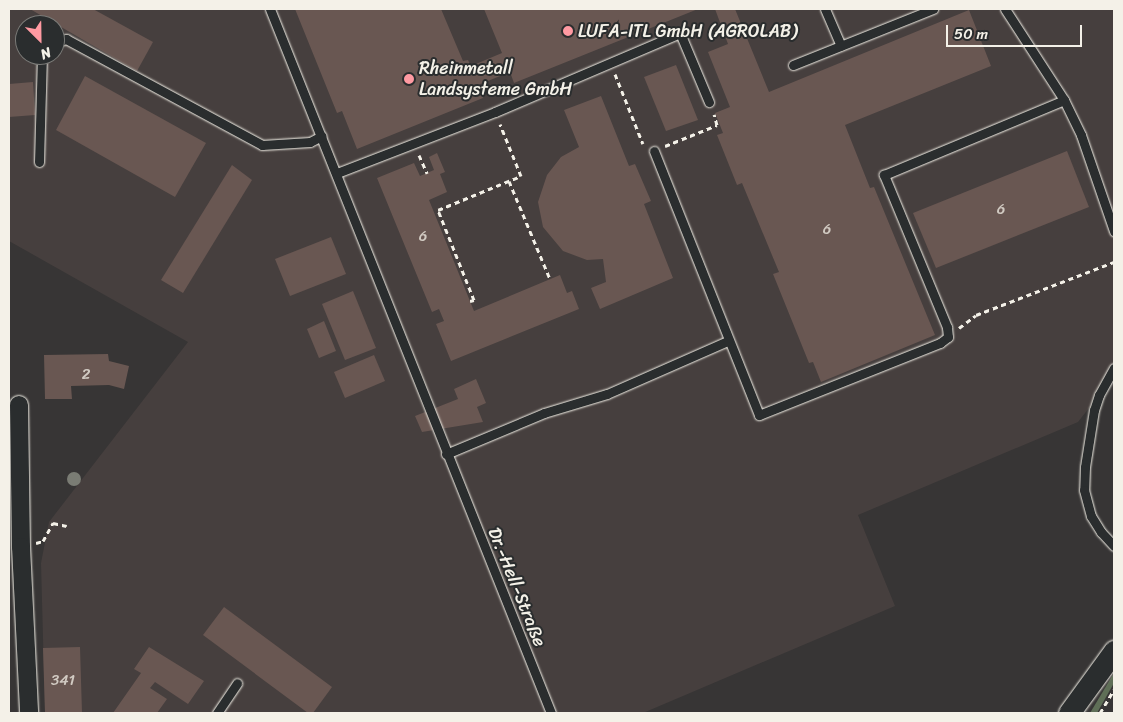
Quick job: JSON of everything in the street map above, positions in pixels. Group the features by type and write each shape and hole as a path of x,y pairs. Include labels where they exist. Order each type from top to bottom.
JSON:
{"street":[{"path":"20,405 21,547 29,713"},
{"path":"1076,713 1086,693 1114,650"},
{"path":"1069,713 1086,693"}],"lane":[{"name":"Dr.-Hell-Straße","path":"270,9 337,173 446,454 551,713"},
{"path":"825,9 841,46"},
{"path":"793,65 933,9"},
{"path":"1005,9 1064,100 1081,135 1114,231"},
{"path":"337,173 495,112 610,61 680,33 709,102"},
{"path":"65,39 262,145 310,142 322,136"},
{"path":"39,162 42,65"},
{"path":"654,151 758,415 940,343 948,337 947,327 884,175 1064,100"},
{"path":"446,454 544,413 607,394 728,341"},
{"path":"1114,368 1098,395 1094,410 1088,441 1084,490 1091,516 1101,532 1114,546"},
{"path":"217,713 237,683"}],"path":[{"path":"610,61 647,153 717,125 709,102"},
{"path":"470,301 474,300 438,210 521,176 495,112"},
{"path":"414,143 427,173"},
{"path":"509,181 550,279"},
{"path":"948,337 976,315 1114,262"},
{"path":"21,547 43,541 53,523 67,526"},
{"path":"1100,713 1114,690"}],"shaded area":[{"path":"9,9 1114,9 1114,376 1078,422 858,515 895,606 643,713 45,713 41,563 49,522 188,342 9,241"}],"green space":[{"path":"1114,673 1114,683 1097,713 1090,713"}],"building":[{"path":"30,9 93,9 153,42 137,71 65,29 65,15 40,15"},
{"name":"Rheinmetall Landsysteme GmbH","path":"295,9 441,9 463,61 468,60 471,66 502,53 484,9 698,9 514,83 510,72 478,85 483,98 357,149 342,111 337,113"},
{"path":"715,9 735,9 769,92 969,10 991,66 845,125 870,188 874,187 935,335 821,382 813,362 809,363 773,274 779,272 742,183 737,185 717,135 723,133 715,113 730,107 708,52 728,44"},
{"path":"676,65 698,120 666,131 644,77"},
{"path":"85,76 206,143 175,197 56,130"},
{"path":"33,82 35,115 9,117 9,84"},
{"path":"601,96 629,166 635,164 651,201 644,204 673,278 600,309 591,288 606,282 603,259 587,260 563,251 543,227 538,202 547,175 561,157 579,147 564,110"},
{"path":"1067,151 1089,207 936,268 913,213"},
{"path":"437,153 445,172 440,174 447,192 429,200 474,311 560,275 567,293 572,291 579,309 451,361 436,324 444,321 439,309 432,312 377,178 414,163 420,176 434,170 429,157"},
{"path":"232,165 252,180 183,293 161,280"},
{"path":"331,237 346,274 290,296 275,259"},
{"path":"353,291 376,348 345,360 322,304"},
{"path":"324,321 336,351 319,358 307,329"},
{"path":"108,354 109,361 129,366 124,389 109,385 71,386 72,399 45,399 44,355"},
{"path":"374,355 385,381 345,398 334,372"},
{"path":"476,379 486,403 477,407 483,422 422,432 415,416 458,399 454,389"},
{"path":"224,607 332,687 313,713 308,713 203,635"},
{"path":"80,647 82,713 45,713 43,648"},
{"path":"149,647 204,681 188,704 155,682 150,688 167,699 157,713 113,713 141,673 134,669"}],"place":[{"name":"LUFA-ITL GmbH (AGROLAB)","path":"568,31"},
{"name":"Rheinmetall Landsysteme GmbH","path":"409,79"}]}
